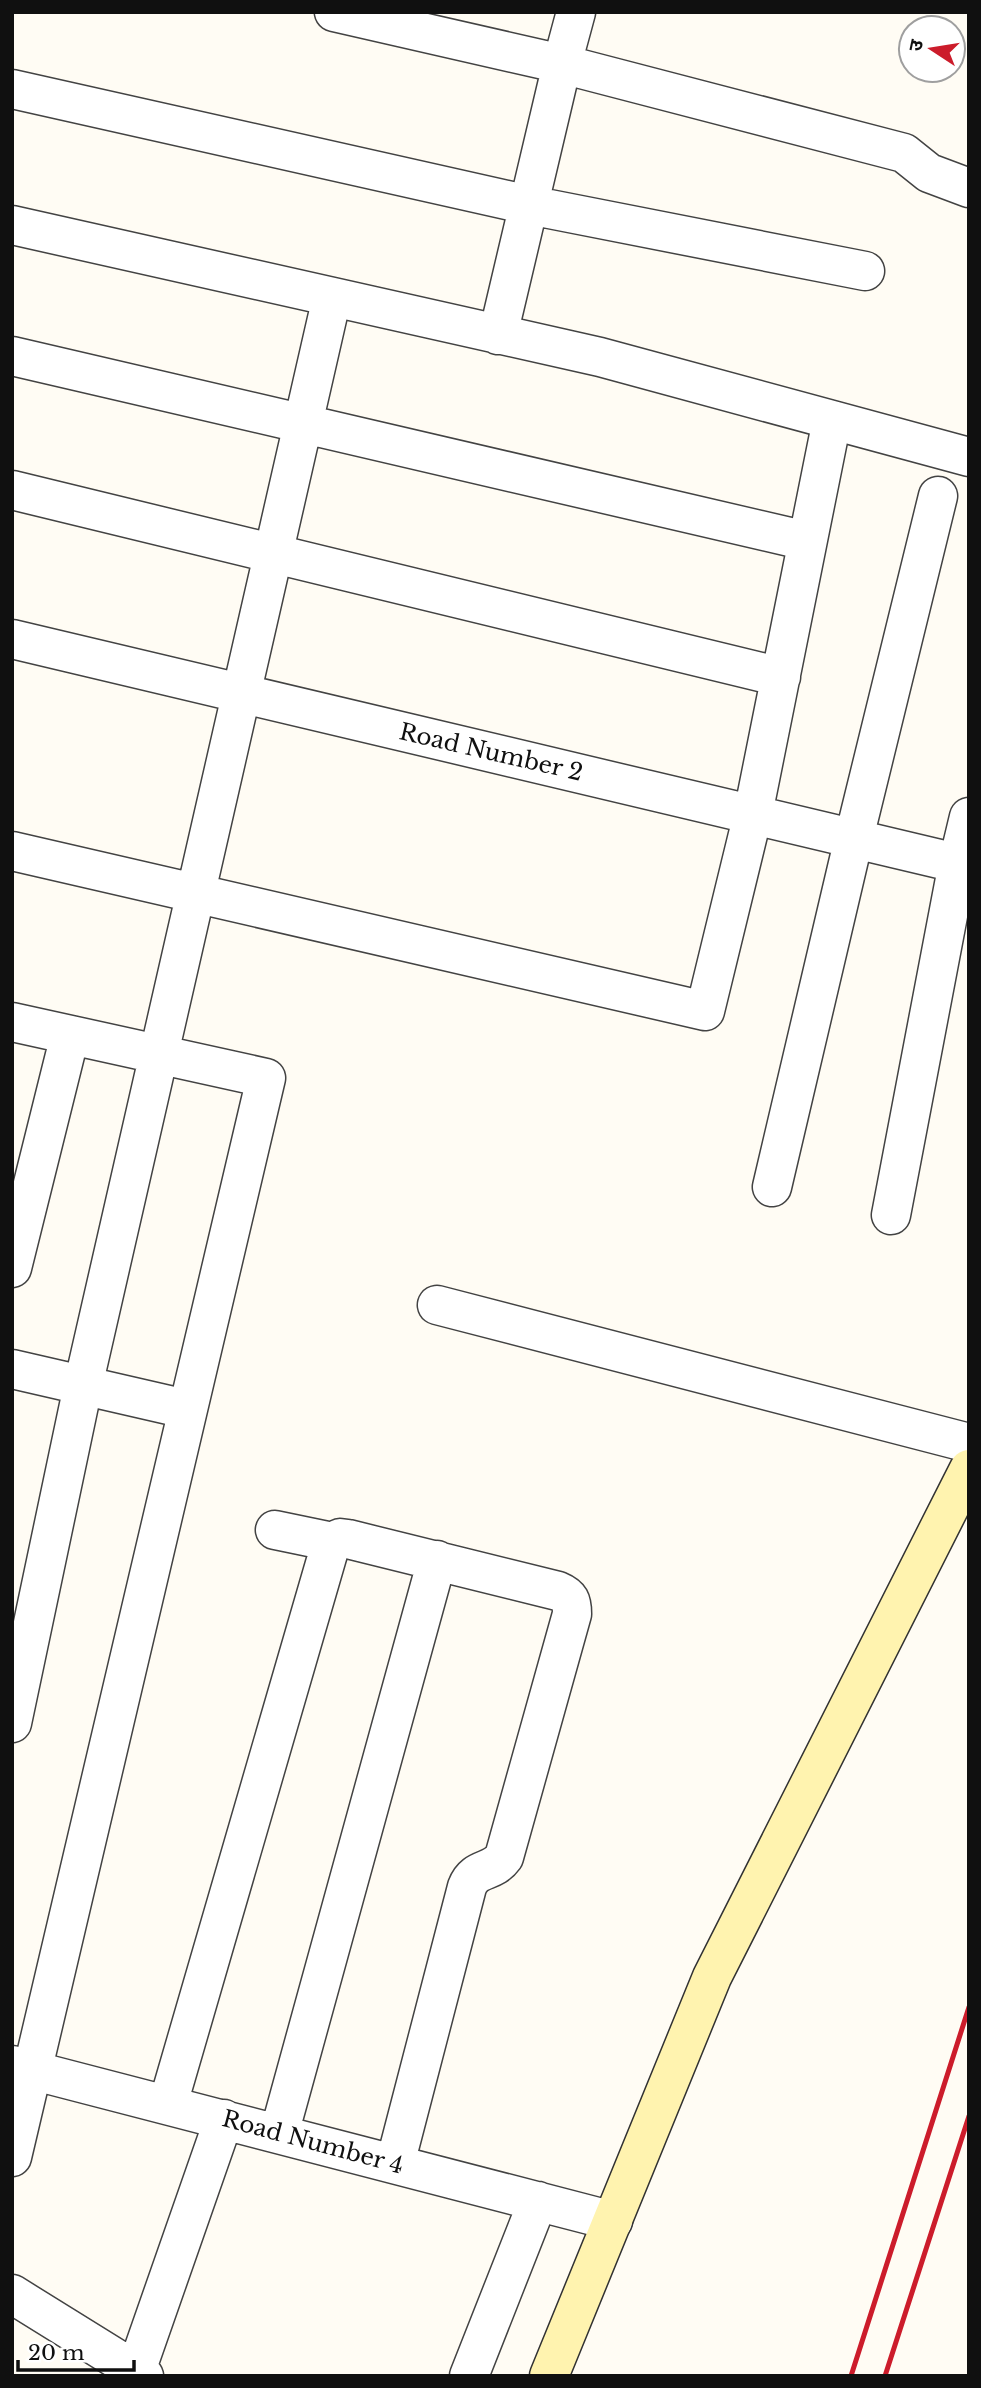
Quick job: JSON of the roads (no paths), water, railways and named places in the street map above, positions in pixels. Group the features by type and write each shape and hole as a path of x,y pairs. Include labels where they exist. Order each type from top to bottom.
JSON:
{"street":[{"path":"334,12 562,64 904,152 929,173 969,188"},
{"path":"498,335 576,12"},
{"path":"12,89 529,205 865,271"},
{"path":"12,225 600,357 969,457"},
{"path":"12,1723 83,1386 332,297"},
{"path":"12,356 807,541"},
{"path":"12,851 705,1012 753,814 832,420"},
{"path":"12,490 780,677"},
{"path":"772,1186 937,496"},
{"name":"Road Number 2","path":"12,639 963,864"},
{"path":"891,1215 963,864 969,817"},
{"path":"12,1022 266,1078 187,1409 23,2067 12,2157"},
{"path":"12,1268 70,1035"},
{"path":"437,1305 969,1443"},
{"path":"12,1369 187,1409"},
{"path":"549,2376 712,1977 969,1469"},
{"path":"275,1530 333,1542 340,1538 348,1539 437,1560 558,1591 568,1595 572,1602 572,1614 504,1857 499,1865 471,1877 467,1886 395,2164"},
{"path":"168,2104 333,1542"},
{"path":"279,2134 437,1560"},
{"name":"Road Number 4","path":"23,2067 612,2221"},
{"path":"12,2294 140,2373 225,2119"},
{"path":"469,2376 538,2201"}],"railway":[{"path":"851,2376 969,2007"},
{"path":"885,2376 969,2116"}]}
